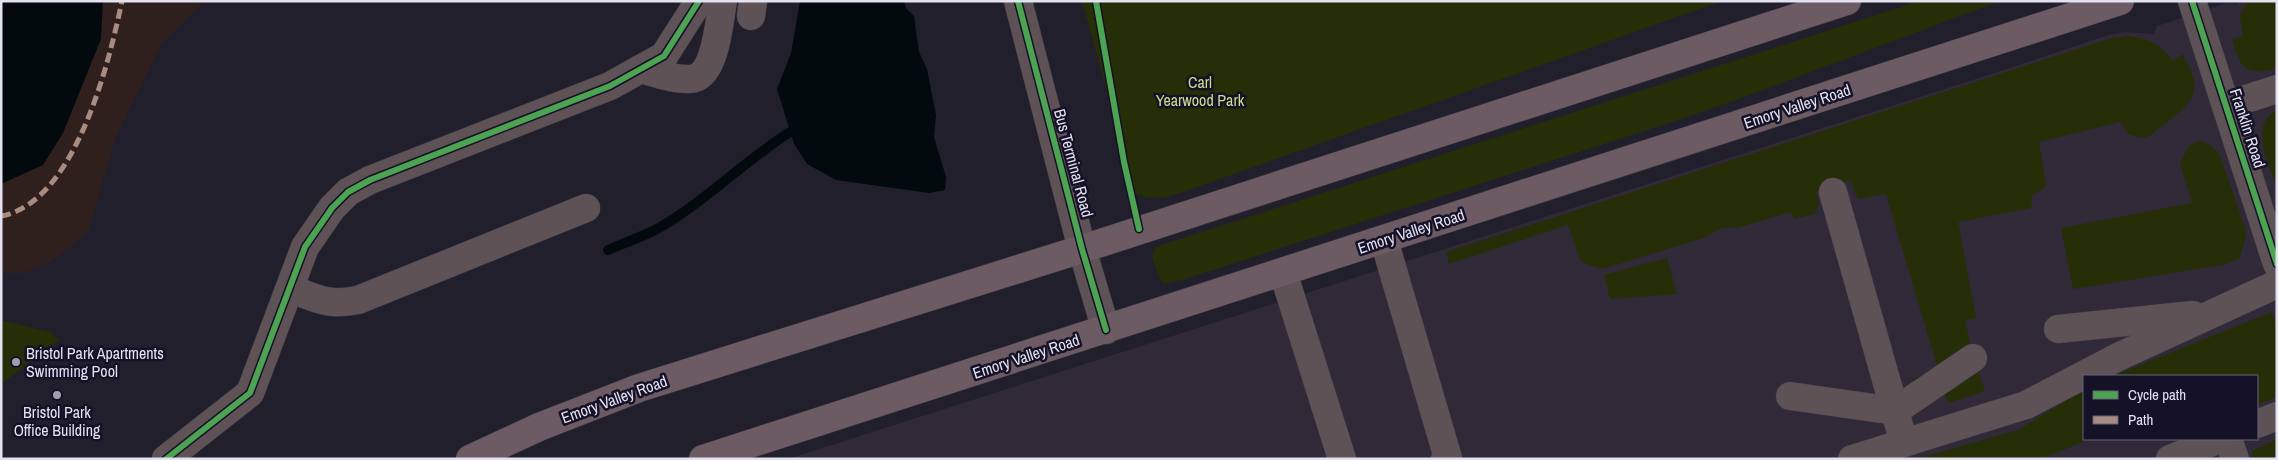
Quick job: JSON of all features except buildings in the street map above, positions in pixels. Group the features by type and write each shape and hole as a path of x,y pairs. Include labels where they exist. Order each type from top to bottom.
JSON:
{"main road":[{"name":"Emory Valley Road","path":"470,459 540,427 639,388 1082,249 1139,228 1847,1"},
{"name":"Emory Valley Road","path":"703,459 2120,1"}],"street":[{"path":"166,459 250,393 291,289 305,247 332,208 348,192 370,180 610,86 664,56 699,1"},
{"path":"640,69 675,78 692,79 705,73 712,58 723,1"},
{"name":"Bus Terminal Road","path":"1018,1 1082,249 1106,330"},
{"name":"Franklin Road","path":"2192,1 2277,264"},
{"path":"2227,105 2277,89"},
{"path":"1833,192 1904,443"},
{"path":"291,289 326,303 358,300 586,208"},
{"path":"1384,240 1447,458"},
{"path":"1283,272 1342,459"},
{"path":"1852,459 2026,404 2118,357 2277,284"},
{"path":"2058,329 2211,313"},
{"path":"1790,396 1894,411 1973,358"},
{"path":"2258,424 2277,416"},
{"path":"2170,459 2218,440"},
{"path":"2228,440 2235,459"}],"shaded area":[{"path":"1,1 205,1 162,43 116,136 88,232 49,263 23,273 1,273"},
{"path":"1,1 103,1 101,39 63,133 43,165 1,184"},
{"path":"800,1 904,1 906,8 914,16 919,52 927,69 936,115 934,137 946,177 945,190 929,193 836,180 807,164 794,144 777,89 791,53"},
{"path":"2239,1 2277,1 2277,459 788,459 2001,71 2108,35 2124,32 2154,34 2157,26 2227,3 2237,4"}],"green space":[{"name":"Carl Yearwood Park","path":"1082,1 1722,1 1180,193 1157,198 1140,196 1135,193"},
{"path":"1920,1 2000,1 1739,99 1672,122 1182,280 1165,284 1159,278 1152,255 1155,247"},
{"path":"2247,1 2277,1 2277,68 2258,71 2251,70 2241,63 2238,57 2232,39 2243,36 2240,17"},
{"path":"2127,36 2141,38 2153,43 2164,50 2173,61 2183,54 2194,80 2192,97 2180,112 2149,136 2142,138 2128,134 2121,122 2039,142 2046,186 2032,196 2031,208 1958,222 1976,318 1965,320 1970,343 1968,349 1917,388 1912,379 1938,369 1886,194 1859,199 1855,194 1851,180 1816,191 1819,204 1815,214 1794,219 1791,212 1737,228 1720,229 1707,237 1602,269 1581,262 1568,225 1449,264 1446,252 2112,38"},
{"path":"2277,110 2277,187 2266,156 2262,135 2268,117"},
{"path":"2201,140 2213,147 2220,156 2245,228 2246,235 2240,258 2222,265 2073,289 2061,228 2192,203 2180,163 2189,146"},
{"path":"1667,258 1677,294 1610,299 1604,275"},
{"path":"2272,312 2277,326 2277,397 2258,405 2258,375 2115,375"},
{"name":"Bristol Park Apartments Swimming Pool","path":"1,320 50,332 59,340 1,384"},
{"path":"1975,371 1979,374 1985,391 1949,403 1943,392"},
{"path":"2083,391 2083,440 2088,440 2040,459 1916,459 2018,430"},
{"path":"2277,439 2277,459 2252,459 2252,451"}],"waterway":[{"path":"608,250 657,229 692,207 773,143 790,132"}],"marked path":[{"path":"1,216 27,206 49,186 68,159 98,93 122,1"}],"cycle path":[{"path":"166,459 250,393 305,247 332,208 348,192 370,180 610,86 664,56 699,1"},
{"path":"1018,1 1082,249 1106,330"},
{"path":"1096,1 1124,162 1139,229"},
{"path":"2192,1 2277,264"}],"place":[{"name":"Bristol Park Apartments Swimming Pool","path":"16,362"},
{"name":"Bristol Park Office Building","path":"57,395"}]}
